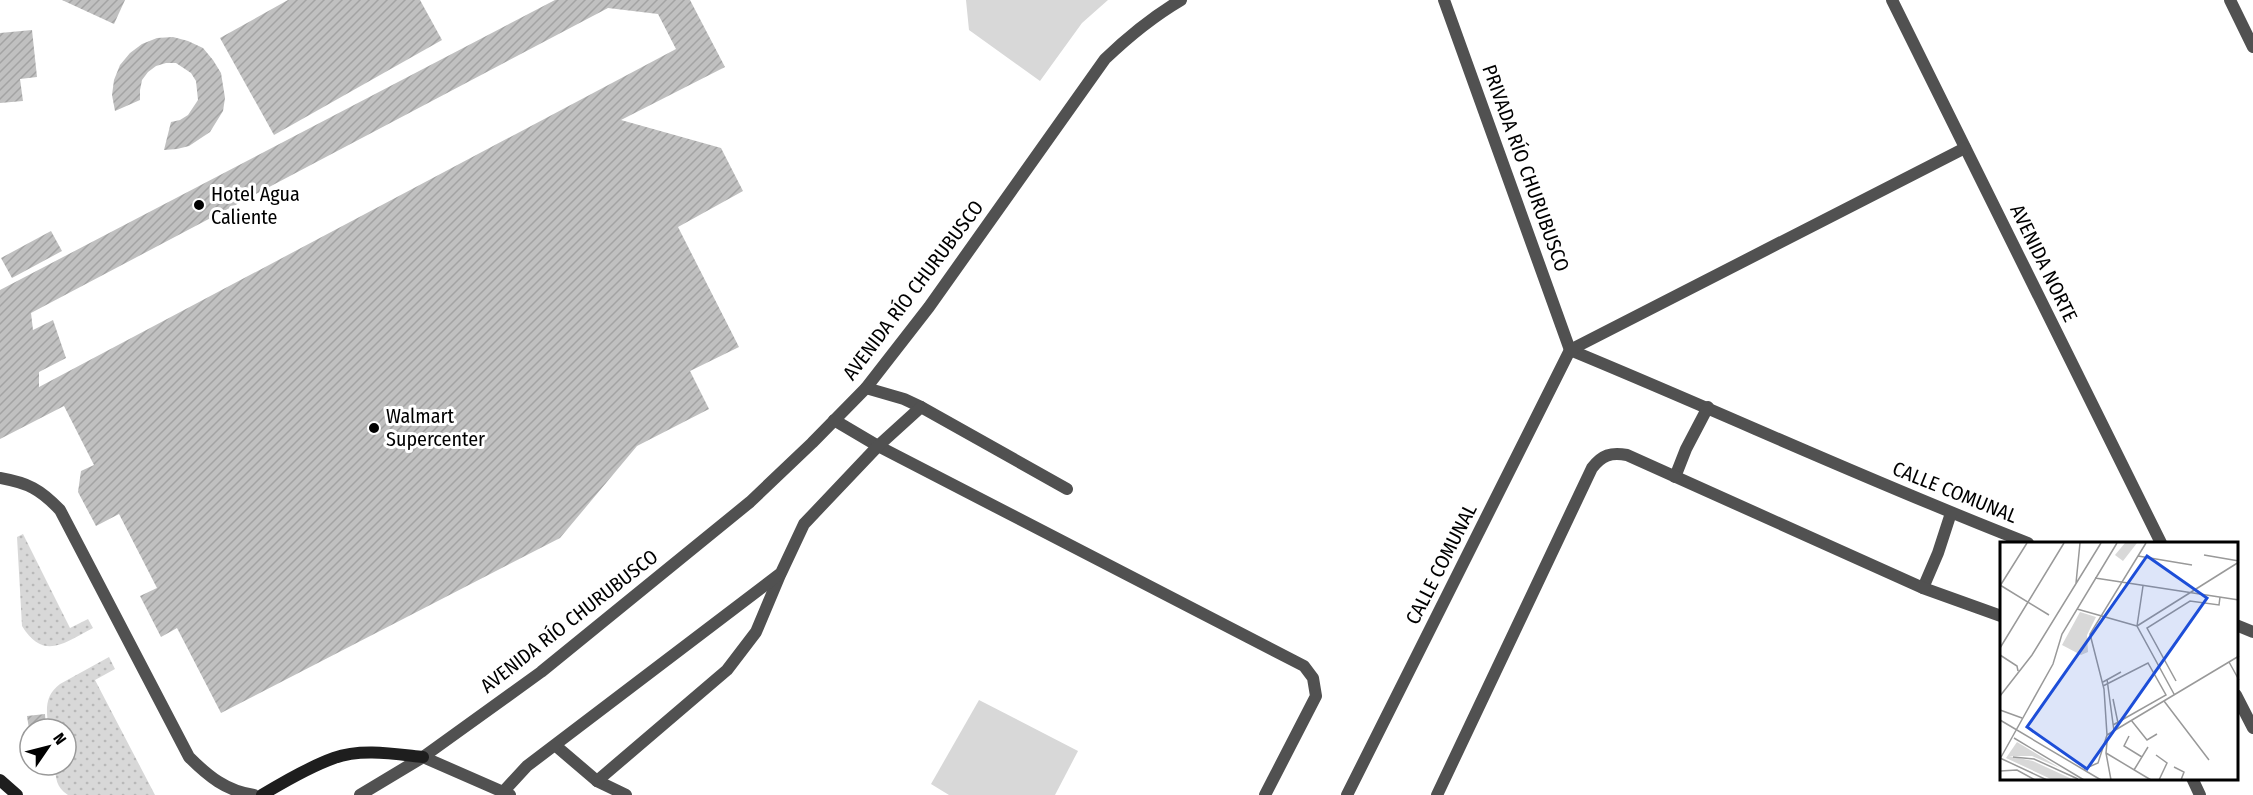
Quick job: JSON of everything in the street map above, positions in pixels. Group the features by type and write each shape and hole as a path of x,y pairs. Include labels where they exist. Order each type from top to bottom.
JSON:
{"main road":[{"path":"262,795 297,774 336,757 372,753 423,757"},
{"path":"0,780 17,795"}],"street":[{"name":"AVENIDA RÍO CHURUBUSCO","path":"360,795 423,757 541,672 750,502 866,388 929,307 1105,59 1129,35 1155,15 1181,0"},
{"name":"PRIVADA RÍO CHURUBUSCO","path":"1444,0 1570,350"},
{"name":"AVENIDA NORTE","path":"1892,0 2161,542"},
{"path":"2230,0 2253,47"},
{"path":"1570,350 1965,148"},
{"name":"CALLE COMUNAL","path":"1347,795 1570,350 1708,407 1951,513 2025,542"},
{"path":"866,388 904,399 921,407 1067,489"},
{"path":"597,781 727,670 756,632 804,524 878,446 921,407"},
{"path":"1674,477 1686,448 1708,407"},
{"path":"834,420 878,446 1304,666 1313,678 1316,696 1265,795"},
{"path":"1437,795 1587,479 1599,460 1607,455 1617,453 1627,455 1923,588 2000,616"},
{"path":"0,478 25,483 44,493 60,510 189,757 219,784 240,793 254,795"},
{"path":"1923,588 1938,553 1951,513"},
{"path":"423,757 507,793 527,766 781,573"},
{"path":"2238,626 2253,632"},
{"path":"2238,699 2253,728"},
{"path":"556,746 597,781 626,795"},
{"path":"2193,780 2200,795"}],"shaded area":[{"path":"966,0 1108,0 1082,23 1040,81 969,30"},
{"path":"23,534 70,628 88,619 93,628 55,646 46,646 30,637 22,626 17,537"},
{"path":"109,657 115,669 95,680 155,795 68,795 61,788 56,777 78,777 78,717 48,717 47,704 51,694 60,684"},
{"path":"979,700 1078,751 1055,795 949,795 931,784"}],"building":[{"path":"62,0 125,0 114,24"},
{"path":"288,0 420,0 442,40 274,135 220,38"},
{"name":"Walmart Supercenter","path":"555,0 690,0 725,67 621,120 721,148 743,191 678,227 739,347 690,371 709,409 637,446 560,538 221,713 177,628 161,637 140,596 157,588 119,514 96,526 78,492 81,471 94,465 64,406 0,439 0,290","holes":["608,8 658,14 676,49 39,387 39,372 66,358 53,320 33,330 31,313"]},
{"path":"32,30 37,77 20,79 23,101 0,103 0,33"},
{"path":"173,37 203,48 221,73 225,98 223,111 210,132 189,146 164,150 171,122 188,115 198,100 196,81 191,73 176,63 166,63 156,66 142,80 140,100 115,111 112,95 114,80 120,65 130,53 142,44 157,38"},
{"path":"51,231 62,251 12,278 1,258"},
{"path":"45,714 45,717 27,717"}],"place":[{"name":"Hotel Agua Caliente","path":"199,205"},
{"name":"Walmart Supercenter","path":"374,428"}]}
